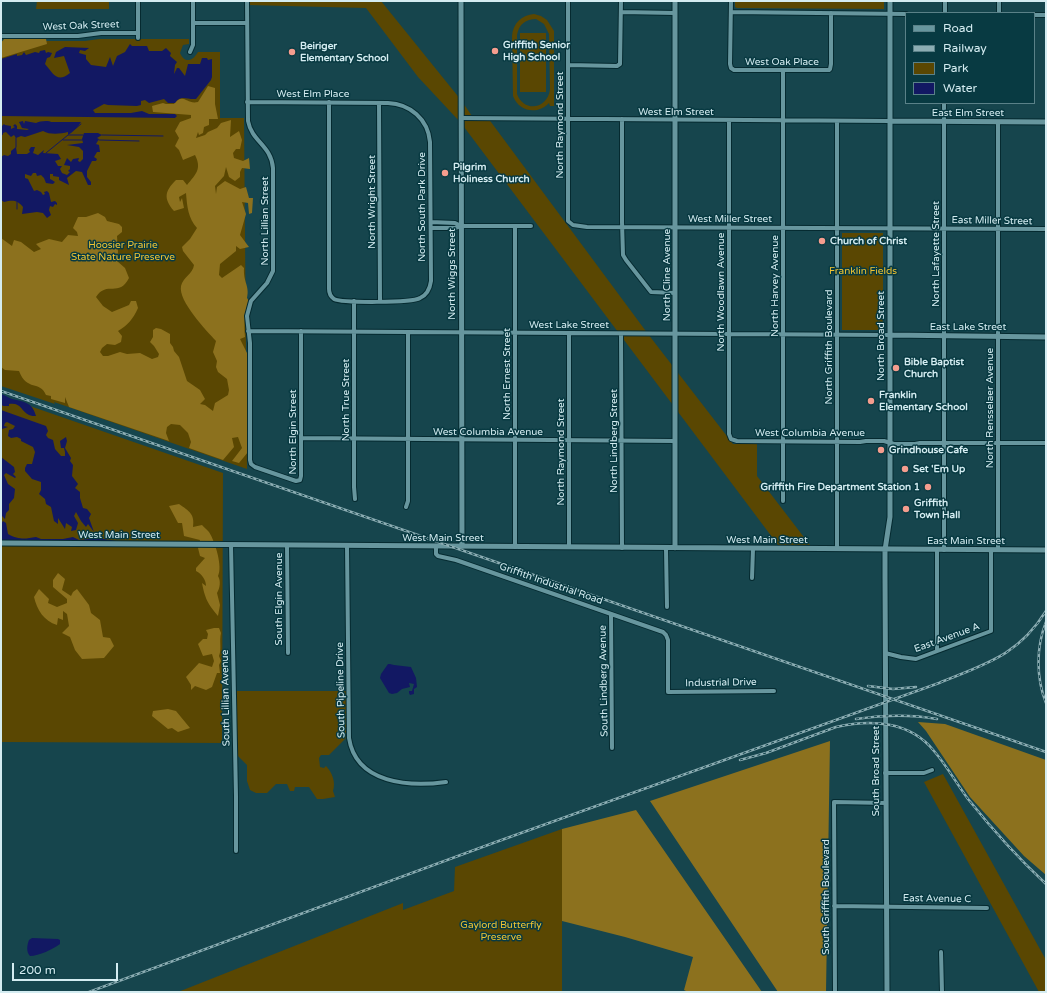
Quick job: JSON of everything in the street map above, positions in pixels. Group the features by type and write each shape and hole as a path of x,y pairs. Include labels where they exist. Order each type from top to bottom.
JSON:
{"street":[{"path":"138,1 138,38"},
{"path":"190,52 193,46 193,1"},
{"name":"North Lillian Street","path":"247,1 247,116 253,135 269,151 273,168 273,268 269,281 255,296 250,305 247,316 250,343 250,460 252,465"},
{"name":"North Wiggs Street","path":"461,1 462,547"},
{"name":"North Raymond Street","path":"568,1 568,221 571,224"},
{"path":"568,65 617,66 620,64 621,1"},
{"name":"North Cline Avenue","path":"675,1 675,548"},
{"path":"731,1 731,12 905,14"},
{"name":"North Broad Street","path":"885,550 890,516 890,1"},
{"path":"944,1 944,12"},
{"path":"999,1 999,12"},
{"path":"621,12 675,13"},
{"name":"West Oak Place","path":"731,12 730,64 733,70 830,69 831,13"},
{"path":"1035,15 1046,15"},
{"path":"193,23 247,23"},
{"name":"West Oak Street","path":"1,36 78,36 101,33 138,33"},
{"name":"North Harvey Avenue","path":"783,70 783,501"},
{"name":"West Elm Place","path":"247,102 380,103"},
{"name":"North South Park Drive","path":"328,102 329,289 331,296 338,300 354,301 413,301 426,294 431,281 430,142 428,130 417,114 407,107 396,103 380,103"},
{"name":"North Wright Street","path":"380,103 380,301"},
{"name":"North Lafayette Street","path":"944,104 944,550"},
{"name":"West Elm Street","path":"461,118 890,121"},
{"path":"622,120 624,257 648,289 654,293 676,293"},
{"name":"North Woodlawn Avenue","path":"729,120 729,434 731,439"},
{"name":"North Griffith Boulevard","path":"837,121 837,550"},
{"name":"East Elm Street","path":"890,121 1046,122"},
{"name":"North Rensselaer Avenue","path":"998,122 998,550"},
{"path":"431,222 455,222 461,226"},
{"name":"West Miller Street","path":"571,224 580,227 890,228"},
{"path":"431,228 456,228 461,226 530,226"},
{"name":"North Ernest Street","path":"515,226 515,547"},
{"name":"East Miller Street","path":"890,228 1046,229"},
{"name":"North True Street","path":"354,301 355,499"},
{"name":"West Lake Street","path":"248,331 890,335"},
{"name":"North Elgin Street","path":"252,465 295,481 299,481 301,476 301,331"},
{"path":"406,507 408,501 408,332"},
{"name":"North Raymond Street","path":"569,333 569,547"},
{"name":"North Lindberg Street","path":"622,334 622,548"},
{"name":"East Lake Street","path":"890,335 1046,337"},
{"name":"West Columbia Avenue","path":"301,438 675,441"},
{"name":"West Columbia Avenue","path":"731,439 737,441 884,441 894,444 1046,443"},
{"name":"West Main Street","path":"1,543 885,550"},
{"name":"South Lillian Avenue","path":"231,544 236,851"},
{"name":"South Elgin Avenue","path":"287,545 288,653"},
{"name":"South Pipeline Drive","path":"347,546 349,738 352,752 364,768 387,779 417,784 446,782"},
{"name":"Griffith Industrial Road","path":"436,546 436,554 439,557 456,560 662,632 666,635 668,640 668,692"},
{"path":"666,548 667,607"},
{"path":"752,578 753,549"},
{"name":"East Main Street","path":"885,550 1046,550"},
{"name":"South Broad Street","path":"885,550 887,992"},
{"path":"937,550 937,651"},
{"name":"East Avenue A","path":"885,653 915,659 991,631 991,550"},
{"name":"South Lindberg Avenue","path":"611,614 612,748"},
{"name":"Industrial Drive","path":"668,692 774,690"},
{"path":"885,773 924,773 932,770"},
{"name":"South Griffith Boulevard","path":"835,992 834,802 886,803"},
{"name":"East Avenue C","path":"834,906 987,908"},
{"path":"941,952 942,992"}],"green space":[{"path":"37,1 109,1 109,9 36,9"},
{"path":"247,1 381,1 461,100 474,119 488,118 648,334 733,444 757,444 757,476 813,549 781,549 461,123 418,77 366,8 247,5"},
{"path":"735,1 884,1 884,9 737,8 735,7"},
{"path":"534,14 541,16 547,20 554,31 554,106 550,106 549,103 545,107 534,110 529,110 520,106 513,96 513,31 519,20","holes":["536,19 544,24 549,34 550,89 545,101 541,104 530,106 520,100 517,94 517,35 519,28 526,21"]},
{"path":"520,33 546,33 546,92 520,92"},
{"name":"Hoosier Prairie State Nature Preserve","path":"99,39 189,39 189,44 183,45 180,53 184,59 187,60 194,58 198,52 220,52 220,118 244,118 247,469 54,402 55,404 1,386 1,41 85,41"},
{"name":"Franklin Fields","path":"842,233 883,233 883,330 842,330"},
{"path":"1,396 223,473 222,743 1,742"},
{"path":"236,691 346,691 346,738 329,755 321,755 319,758 320,767 324,768 326,766 332,774 334,781 333,791 335,797 317,799 309,787 295,787 294,791 290,791 287,784 276,784 267,793 256,793 250,790 247,781 247,765 237,755"},
{"path":"943,774 1046,960 1046,992 1039,992 924,782"},
{"name":"Gaylord Butterfly Preserve","path":"562,829 562,992 178,992 403,903 403,910 454,891 455,867"}],"shaded area":[{"path":"4,39 46,39 47,44 1,58 1,43"},
{"path":"208,86 215,88 215,104 218,119 209,119 209,125 204,127 203,133 199,135 198,132 196,138 217,128 221,123 231,120 230,137 239,131 242,140 240,149 236,149 233,153 234,158 243,161 249,158 250,169 242,168 240,177 235,181 229,177 226,167 224,176 215,186 216,194 217,187 225,181 240,189 246,187 249,198 253,198 252,213 249,214 248,203 242,202 246,214 240,235 249,247 240,249 236,246 236,251 220,264 219,275 222,278 241,265 244,268 244,277 248,290 247,298 249,301 246,310 244,328 245,337 240,339 248,355 248,452 239,463 232,461 242,448 238,437 232,438 234,447 223,460 189,448 191,442 188,433 180,425 171,424 167,427 166,433 169,441 69,407 65,397 65,403 51,399 51,396 46,395 40,388 26,382 19,371 5,370 1,367 1,238 12,246 14,240 21,242 34,252 41,249 36,244 49,239 62,242 68,235 78,236 77,232 73,228 78,217 86,217 98,213 105,217 107,221 119,224 122,227 122,232 117,236 117,261 125,268 129,278 121,287 104,290 96,297 103,306 112,312 129,305 131,301 136,301 138,308 130,321 118,331 122,336 121,342 115,345 107,344 100,352 103,356 120,352 127,354 140,353 152,359 158,357 159,354 150,342 153,337 153,330 156,328 161,329 170,334 170,343 179,357 187,381 200,390 205,399 200,404 205,405 213,411 215,403 228,395 229,390 227,379 218,372 216,367 217,361 213,352 216,341 188,307 181,292 182,283 192,271 194,265 183,251 182,247 190,239 197,228 190,216 186,193 179,197 180,202 182,198 184,208 174,211 167,198 168,191 176,180 183,180 187,185 193,178 198,168 195,155 183,160 179,150 175,146 179,138 175,131 180,122 191,118 191,115 153,112 152,106 163,103 174,104 180,99 198,102"},
{"path":"179,504 192,516 193,527 202,525 209,532 214,541 220,567 218,576 220,584 217,593 220,605 218,616 209,605 204,593 202,583 206,586 206,584 204,579 202,575 196,571 196,568 205,558 200,556 198,548 200,540 184,536 182,523 178,523 169,506"},
{"path":"58,573 65,579 62,590 71,596 77,589 89,605 91,613 100,620 103,637 110,638 114,646 104,658 82,659 75,650 70,637 62,633 69,626 67,614 63,611 63,620 58,618 57,625 48,621 39,611 34,597 39,589 49,599 48,603 57,607 67,603 67,599 53,587 53,580"},
{"path":"219,628 221,633 219,656 221,661 219,665 220,673 217,673 212,687 206,690 195,686 191,690 191,685 186,677 199,663 212,667 214,661 212,654 203,656 198,644 203,639 207,639 208,634 206,630"},
{"path":"168,709 176,711 190,728 178,732 172,728 168,729 152,716 153,711"},
{"path":"918,722 945,724 1046,760 1046,875 1024,856 970,797 926,731"},
{"path":"830,741 826,992 778,992 650,801"},
{"path":"636,810 762,992 688,992 684,990 693,957 625,937 562,921 562,829"}],"water":[{"path":"130,44 132,46 147,46 149,51 162,51 166,48 171,53 170,56 177,62 175,65 174,74 177,68 179,68 185,76 188,64 200,64 202,58 207,58 208,60 212,59 211,80 196,99 182,98 177,100 175,103 168,103 164,99 149,103 145,100 141,101 141,105 137,106 104,104 93,110 95,113 131,113 142,111 149,114 175,114 177,116 175,118 1,116 1,59 17,54 17,56 22,55 24,52 26,55 35,52 39,53 40,51 45,50 46,53 52,53 50,57 47,58 45,64 53,74 62,78 70,73 64,56 54,58 56,52 65,47 89,48 85,51 80,50 79,53 86,55 86,59 91,65 106,67 110,57 113,66 117,56 125,52"},
{"path":"23,121 24,124 25,121 36,123 46,121 81,122 68,135 68,132 55,134 43,131 25,137 21,136 16,138 14,135 11,137 6,132 3,133 3,135 1,134 1,127 4,124 11,126 11,129 15,127 13,126 15,124 17,129 29,129 22,128 19,122"},
{"path":"84,133 98,133 102,135 97,138 99,139 96,144 99,145 100,152 97,152 94,157 97,159 96,161 92,161 87,171 87,177 91,182 91,185 88,185 82,172 76,171 67,178 69,185 59,180 59,177 53,176 53,174 50,174 50,179 55,182 53,184 46,183 41,175 37,176 36,173 33,173 31,176 25,174 25,178 28,179 34,191 37,190 43,195 45,194 44,192 47,191 51,202 55,201 57,203 57,205 55,204 53,207 50,206 49,210 51,215 47,218 43,213 37,212 22,214 23,207 19,203 12,201 4,202 1,200 1,157 11,154 11,151 16,147 17,154 27,154 30,152 29,150 31,147 35,147 33,153 38,155 44,150 43,153 58,154 61,159 55,161 58,166 62,166 60,169 62,173 67,175 70,172 68,171 70,166 64,165 67,158 71,162 73,159 79,158 78,161 80,162 83,159 83,151 79,147 67,145 83,143 82,139"},
{"path":"1,394 27,403 30,405 36,416 29,415 16,404 3,406 1,404"},
{"path":"1,410 46,426 48,431 46,435 48,438 53,440 55,449 61,456 65,456 65,452 64,448 61,448 60,441 66,437 67,441 65,448 73,465 72,476 78,484 75,488 80,492 83,508 87,509 91,514 89,518 94,532 88,524 86,527 76,512 74,516 78,523 76,530 71,531 72,527 66,523 65,529 58,518 58,524 54,521 51,507 46,504 45,499 39,494 41,490 41,482 32,479 25,471 27,464 32,464 35,452 33,447 21,441 21,439 17,437 11,438 8,436 9,430 13,429 15,426 7,422 4,426 8,427 2,429"},
{"path":"1,457 14,467 15,472 13,474 16,477 15,478 6,473 4,475 8,484 15,489 14,498 9,504 9,510 6,513 5,519 1,515"},
{"path":"3,521 6,523 8,534 25,539 36,537 41,539 63,539 73,537 79,540 97,538 116,541 162,542 1,541 1,524"},
{"path":"388,664 411,667 416,678 417,687 414,689 414,694 410,695 409,691 412,691 414,684 409,683 410,687 402,689 397,693 389,693 380,678"},
{"path":"32,938 58,939 60,940 60,944 46,952 30,956 27,946 29,940"}],"waterway":[{"path":"75,129 81,124"},
{"path":"46,153 68,135 83,135"},
{"path":"102,135 163,136"},
{"path":"16,138 16,147"},
{"path":"63,140 82,140"},
{"path":"99,140 139,141"},
{"path":"17,202 17,209"}],"railway":[{"path":"1,391 1046,752"},
{"path":"89,992 496,842 939,683 986,664 1012,649 1024,639 1046,611"},
{"path":"1046,622 1040,642 1038,662 1040,683 1046,703"},
{"path":"868,686 893,689 916,687"},
{"path":"856,719 896,716 917,716 937,719"},
{"path":"740,760 766,753 836,727 863,723 876,723 902,728 913,733 934,751 968,799 986,821 1015,854 1046,884"}],"place":[{"name":"Griffith Senior High School","path":"495,51"},
{"name":"Beiriger Elementary School","path":"292,52"},
{"name":"Pilgrim Holiness Church","path":"445,173"},
{"name":"Church of Christ","path":"822,241"},
{"name":"Bible Baptist Church","path":"896,368"},
{"name":"Franklin Elementary School","path":"871,401"},
{"name":"Grindhouse Cafe","path":"881,450"},
{"name":"Set 'Em Up","path":"905,469"},
{"name":"Griffith Fire Department Station 1","path":"928,487"},
{"name":"Griffith Town Hall","path":"906,509"}]}
